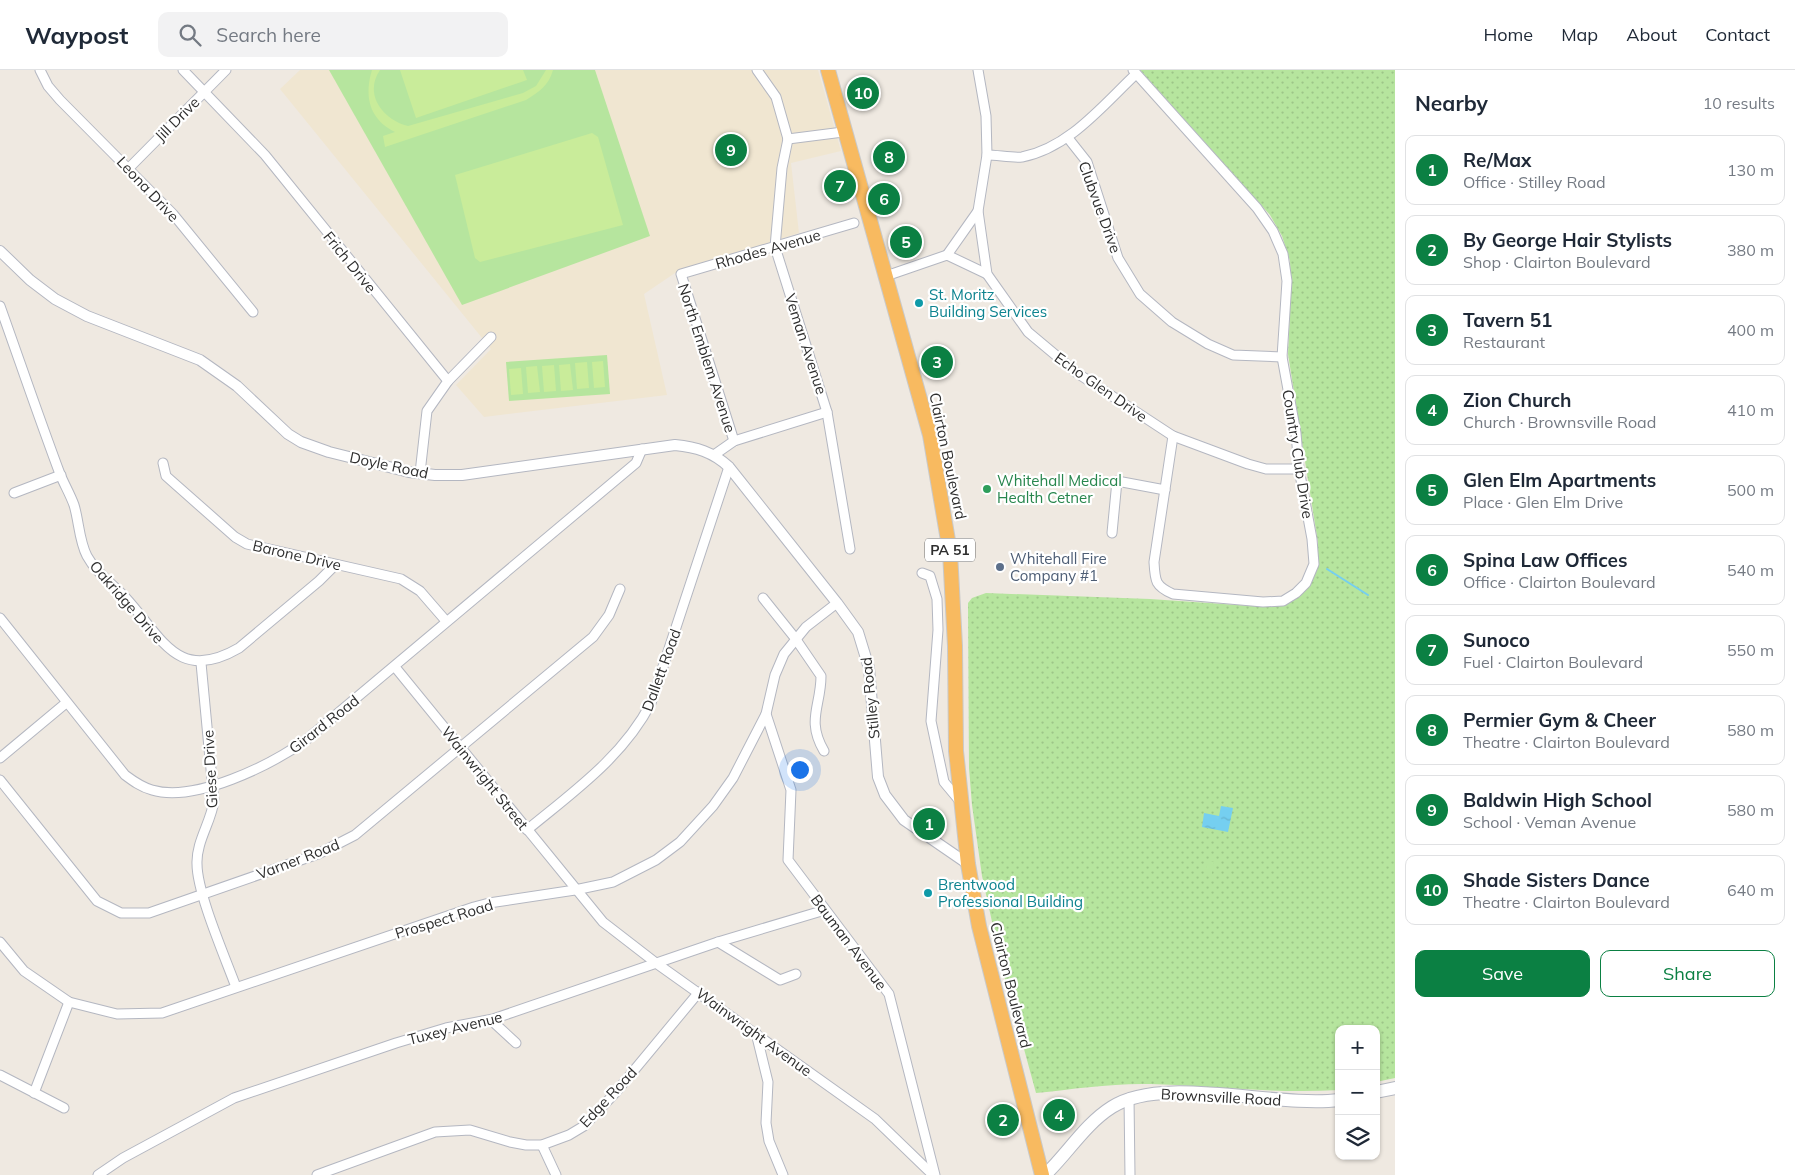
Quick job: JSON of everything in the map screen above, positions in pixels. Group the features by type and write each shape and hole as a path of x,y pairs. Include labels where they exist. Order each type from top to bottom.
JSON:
{"highway":[{"name":"Clairton Boulevard","path":"828,70 843,132 886,276 930,435 947,529 953,590 960,800 968,864 979,926 1044,1175"}],"main road":[{"path":"1380,1091 1395,1088"},
{"name":"Brownsville Road","path":"1044,1175 1103,1113 1129,1098 1161,1092 1278,1100 1335,1100"}],"street":[{"name":"Leona Drive","path":"40,70 48,86 60,100 173,214 253,312"},
{"name":"Frich Drive","path":"183,70 264,155 448,381"},
{"name":"Jill Drive","path":"129,168 226,70"},
{"path":"757,70 776,97 788,140 843,132"},
{"name":"Echo Glen Drive","path":"978,70 986,116 987,155 978,211 986,274 1028,332 1077,373 1173,436 1266,469 1299,469"},
{"path":"987,155 1020,157 1045,150 1068,138 1134,72"},
{"name":"Country Club Drive","path":"1134,72 1257,208 1273,231 1283,254 1287,281 1282,358 1296,433 1299,469 1312,539 1314,564 1306,583 1296,593 1283,601 1263,602 1173,594 1161,589 1155,579 1154,562 1173,436"},
{"name":"Clubvue Drive","path":"1068,138 1087,162 1118,258 1140,294 1172,322 1208,344 1233,355 1282,358"},
{"name":"Veman Avenue","path":"788,140 782,168 775,246 828,412 850,548"},
{"path":"886,276 947,255 978,211"},
{"name":"Rhodes Avenue","path":"681,274 854,223"},
{"name":"Doyle Road","path":"0,251 30,280 56,299 87,316 178,350 218,370 288,434 301,442 329,452 420,473 462,475 675,445 703,450 714,455"},
{"path":"947,255 986,274"},
{"name":"North Emblem Avenue","path":"681,274 734,441"},
{"name":"Oakridge Drive","path":"0,306 61,475 74,505 86,554 95,568 126,598 169,649 188,659 201,663"},
{"path":"420,473 427,411 448,381 491,337"},
{"path":"714,455 734,441 828,412"},
{"name":"Girard Road","path":"0,618 113,761 138,785 152,790 180,793 213,785 270,763 288,753 394,667 446,621 636,463 642,449"},
{"name":"Stilley Road","path":"714,455 729,467 838,603 858,632 869,668 878,777 885,795 904,820 968,864"},
{"name":"Barone Drive","path":"163,463 166,476 235,537 261,548 401,579 410,583 446,621"},
{"name":"Dallett Road","path":"527,830 612,758 641,723 651,703 729,467"},
{"path":"14,493 61,475"},
{"path":"1112,533 1117,481 1165,490"},
{"path":"201,663 219,659 239,648 319,581 335,565"},
{"path":"922,573 930,576 937,599 937,664 931,721 944,782 960,800"},
{"name":"Varner Road","path":"0,780 97,901 121,913 150,913 318,854 355,835 592,638 609,615 620,588"},
{"path":"763,598 795,638 821,676 814,724 818,740 824,750"},
{"name":"Prospect Road","path":"0,942 24,971 69,1002 117,1014 162,1013 489,903 576,890 613,882 635,873 680,842 702,820 733,778 766,714 775,675 795,638 806,627 838,603"},
{"name":"Giese Drive","path":"201,663 213,785 212,815 198,851 196,864 203,894 236,988"},
{"name":"Wainwright Street","path":"394,667 576,890"},
{"path":"0,758 66,703"},
{"name":"Bauman Avenue","path":"766,714 791,790 788,860 889,994 893,1003 934,1175"},
{"name":"Wainwright Avenue","path":"576,890 603,922 656,963 875,1119 934,1175"},
{"name":"Tuxey Avenue","path":"98,1175 131,1153 234,1098 430,1032 491,1020 718,942 825,910"},
{"path":"718,942 780,980 796,974"},
{"name":"Edge Road","path":"317,1175 435,1132 470,1130 510,1142 542,1145 569,1135 584,1126 616,1092 699,992"},
{"path":"34,1093 69,1002"},
{"path":"491,1020 516,1042"},
{"path":"756,1033 768,1082 766,1122 769,1141 783,1175"},
{"path":"0,1075 64,1108"},
{"path":"1129,1098 1130,1175"},
{"path":"542,1145 556,1175"}],"shaded area":[{"path":"300,70 818,70 841,151 791,163 799,233 675,273 644,294 667,395 484,417 456,385 491,349 280,89"}],"green space":[{"path":"329,70 595,70 650,236 462,305"},
{"path":"372,70 380,70 375,79 374,88 375,97 379,105 391,118 408,126 523,93 536,86 546,70 553,70 543,88 526,100 385,147 383,136 395,132 379,120 371,106 369,89"},
{"path":"400,70 523,70 527,80 416,118"},
{"path":"1140,70 1395,70 1395,1078 1380,1081 1380,1025 1335,1025 1335,1090 1268,1090 1122,1084 1036,1093 1003,972 982,876 972,805 969,768 968,603 972,598 986,593 1150,599 1267,607 1281,604 1301,595 1312,579 1318,543 1288,354 1291,290 1290,261 1282,236 1270,215"},
{"path":"592,133 598,137 623,225 480,262 475,258 455,175"},
{"path":"607,355 610,394 509,401 506,362"},
{"path":"603,361 605,387 594,388 592,362"},
{"path":"587,362 589,388 577,389 575,363"},
{"path":"570,364 573,390 561,391 559,365"},
{"path":"554,365 556,391 544,392 542,366"},
{"path":"537,366 540,392 528,393 526,367"},
{"path":"521,368 523,394 511,395 509,369"},
{"path":"1208,861 1214,862 1211,877 1204,875"}],"water":[{"path":"1221,806 1233,808 1228,832 1202,827 1204,813 1219,816"}],"waterway":[{"path":"1327,569 1368,595"}],"place":[{"name":"Shade Sisters Dance","path":"863,93"},
{"name":"Baldwin High School","path":"731,150"},
{"name":"Permier Gym & Cheer","path":"889,157"},
{"name":"Sunoco","path":"840,186"},
{"name":"Spina Law Offices","path":"884,199"},
{"name":"Glen Elm Apartments","path":"906,242"},
{"name":"St. Moritz Building Services","path":"919,303"},
{"name":"Tavern 51","path":"937,362"},
{"name":"Whitehall Medical Health Cetner","path":"987,489"},
{"name":"Whitehall Fire Company #1","path":"1000,567"},
{"name":"Re/Max","path":"929,824"},
{"name":"Brentwood Professional Building","path":"928,893"},
{"name":"Zion Church","path":"1059,1115"},
{"name":"By George Hair Stylists","path":"1003,1120"}]}
